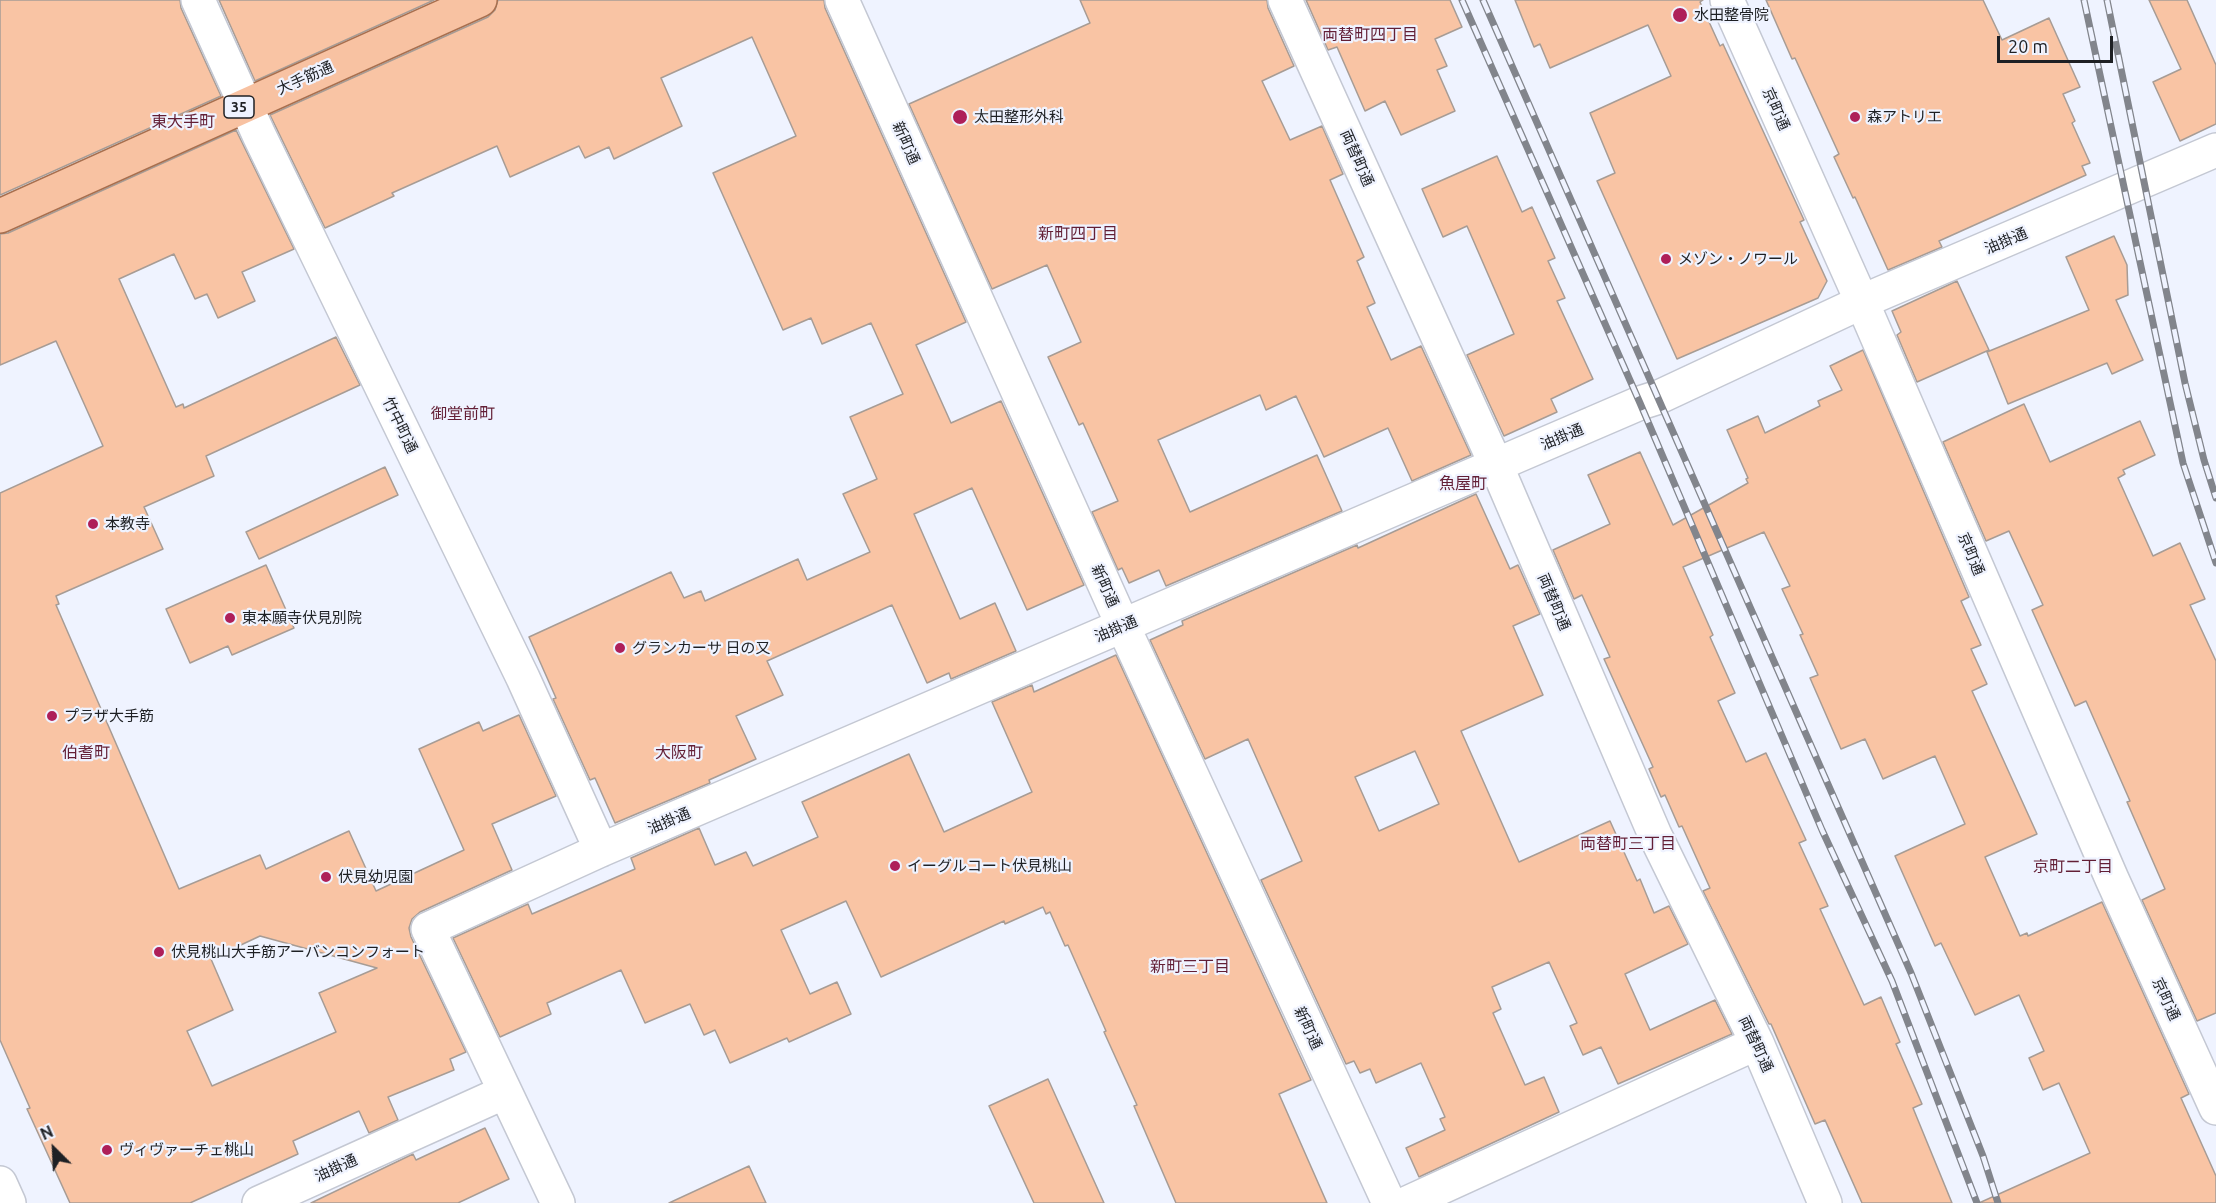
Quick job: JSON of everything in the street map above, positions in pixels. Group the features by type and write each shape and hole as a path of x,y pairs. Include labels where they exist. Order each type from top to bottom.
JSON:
{"main road":[{"name":"大手筋通","path":"0,216 480,0"}],"street":[{"name":"竹中町通","path":"198,0 245,104 523,678 600,850"},
{"name":"新町通","path":"842,0 1123,626 1389,1203"},
{"name":"両替町通","path":"1285,0 1496,465 1655,835 1757,1043 1825,1203"},
{"name":"京町通","path":"1727,0 1862,302 2107,868 2216,1108"},
{"name":"油掛通","path":"259,1203 505,1092 428,929 600,850 1640,403 1659,398 1862,302 2216,150"},
{"path":"1407,1203 1757,1043"},
{"path":"505,1092 558,1203"},
{"path":"0,1183 9,1203"}],"building":[{"path":"0,0 180,0 181,8 221,96 0,195"},
{"path":"219,0 434,0 255,81"},
{"path":"498,0 824,0 825,8 966,322 916,345 951,423 1001,401 1084,585 1027,610 972,488 914,514 960,619 995,603 1016,651 951,679 949,673 927,683 892,605 767,661 783,695 736,716 756,759 709,780 710,783 615,823 595,778 590,780 553,699 556,698 529,637 671,572 684,598 701,591 705,601 798,559 807,580 870,552 843,494 877,479 850,417 903,394 871,323 822,344 811,318 783,330 713,173 796,136 752,37 661,78 682,126 614,159 609,147 585,158 579,146 510,177 497,146 392,193 394,196 325,228 270,115 488,17 495,10"},
{"path":"1080,0 1267,0 1268,8 1294,66 1262,81 1290,140 1322,126 1343,174 1330,180 1364,257 1357,261 1375,303 1367,307 1391,360 1421,346 1471,455 1412,481 1388,428 1324,457 1296,396 1266,410 1260,395 1158,440 1190,512 1317,455 1342,511 1166,586 1159,570 1129,583 1122,568 1118,570 1092,512 1118,501 1083,423 1079,425 1048,357 1081,342 1047,265 992,289 909,104 1090,23"},
{"path":"1306,0 1450,0 1462,27 1435,39 1447,66 1437,70 1455,111 1401,135 1385,101 1365,111 1337,47 1328,50"},
{"path":"1515,0 1703,0 1700,2 1720,46 1723,44 1804,220 1800,222 1827,281 1818,298 1677,359 1597,181 1615,173 1590,113 1671,76 1648,25 1550,68 1540,44 1534,47"},
{"path":"1766,0 1983,0 2002,40 2049,18 2080,87 2063,94 2075,121 2072,123 2090,163 2082,166 2086,175 1939,241 1942,247 1888,270 1834,157 1839,154"},
{"path":"2149,0 2187,0 2216,65 2216,124 2180,141 2153,82 2181,69"},
{"path":"236,130 294,249 242,272 255,301 218,318 207,294 195,299 174,254 119,279 176,407 183,404 184,408 336,337 360,385 206,456 214,476 144,507 163,549 56,596 59,604 56,605 179,889 260,855 266,869 349,831 376,891 464,850 419,749 479,722 483,731 519,715 556,796 492,824 512,870 420,912 412,919 409,928 411,937 466,1052 450,1059 454,1070 388,1097 398,1120 369,1133 359,1111 293,1141 298,1154 190,1203 70,1203 27,1109 30,1108 0,1040 0,493 103,446 56,341 0,365 0,234 8,233","holes":["260,936 377,968 319,993 336,1032 212,1086 187,1031 233,1010 211,959"]},
{"path":"1497,156 1522,212 1532,207 1555,258 1548,261 1565,298 1557,301 1593,379 1551,399 1557,412 1504,436 1467,355 1514,334 1467,226 1443,237 1422,189"},
{"path":"2114,236 2127,265 2128,295 2116,300 2143,360 2112,374 2107,363 2008,404 1987,352 2089,310 2066,257"},
{"path":"1957,281 1989,350 1917,382 1897,335 1901,332 1892,311"},
{"path":"1863,350 1969,597 1961,601 1981,645 1971,649 1987,684 1972,691 2037,834 1985,857 2020,936 2027,933 2028,936 2102,902 2189,1094 2181,1098 2216,1176 2216,1203 1979,1203 2090,1153 2059,1083 2043,1090 2029,1058 2044,1051 2019,995 1975,1015 1941,943 1935,946 1895,856 1965,824 1935,756 1883,779 1865,739 1841,749 1810,678 1818,675 1800,635 1803,634 1782,589 1790,586 1764,532 1683,567 1735,693 1718,701 1746,762 1766,753 1806,840 1799,843 1828,906 1820,909 1864,1005 1881,997 1900,1042 1896,1044 1922,1104 1913,1108 1952,1203 1862,1203 1825,1120 1815,1124 1771,1024 1703,891 1710,888 1682,826 1679,827 1665,795 1661,797 1649,769 1653,767 1604,659 1610,657 1582,595 1574,599 1553,550 1610,524 1588,475 1640,452 1673,525 1748,483 1746,479 1748,478 1727,430 1758,416 1765,433 1820,406 1818,401 1842,390 1830,366"},
{"path":"2024,404 2050,462 2140,421 2155,455 2123,470 2125,474 2118,478 2153,556 2180,543 2205,599 2190,605 2216,661 2216,1013 2197,1021 2142,900 2165,889 2127,802 2130,801 2086,701 2075,706 2032,610 2043,605 2009,531 1986,541 1943,442"},
{"path":"385,467 398,495 259,559 246,532"},
{"path":"1476,494 1510,569 1518,565 1540,614 1513,626 1543,695 1461,731 1519,862 1610,821 1637,881 1640,879 1654,913 1669,906 1688,944 1625,974 1650,1030 1715,1000 1732,1034 1618,1084 1601,1047 1583,1055 1570,1026 1577,1023 1549,962 1492,987 1501,1009 1493,1013 1525,1085 1544,1077 1559,1112 1419,1177 1406,1148 1445,1130 1440,1119 1445,1117 1421,1063 1376,1083 1370,1069 1360,1073 1354,1061 1346,1064 1261,880 1302,861 1248,739 1205,759 1150,640 1183,625 1182,621 1357,545 1358,548","holes":["1415,751 1439,804 1379,831 1355,777"]},
{"name":"東本願寺伏見別院","path":"266,565 294,628 232,655 228,646 190,663 166,609"},
{"path":"1116,655 1311,1080 1279,1094 1327,1203 1176,1203 1134,1106 1137,1105 1068,945 1065,946 1050,912 1046,914 1043,907 1005,924 1004,921 881,977 846,901 781,930 810,994 837,982 851,1014 789,1042 787,1038 730,1063 715,1030 704,1035 690,1004 645,1023 621,970 547,1003 551,1014 500,1037 453,938 528,904 532,914 635,869 631,858 699,828 715,865 746,852 753,866 818,837 802,802 909,754 944,832 1032,792 992,702 1032,685 1034,692"},
{"path":"1048,1079 1104,1203 1034,1203 989,1106"},
{"path":"485,1128 509,1179 458,1203 311,1203 413,1154 416,1160"},
{"path":"749,1166 766,1203 669,1203"}],"railway":[{"path":"1462,0 1640,403 1822,830 1892,981 1977,1203"},
{"path":"1483,0 1911,973 1983,1156 1998,1203"},
{"path":"2084,0 2183,463 2216,563"},
{"path":"2107,0 2185,383 2216,498"}],"place":[{"name":"水田整骨院","path":"1680,15"},
{"name":"太田整形外科","path":"960,117"},
{"name":"森アトリエ","path":"1855,117"},
{"name":"メゾン・ノワール","path":"1666,259"},
{"name":"本教寺","path":"93,524"},
{"name":"東本願寺伏見別院","path":"230,618"},
{"name":"グランカーサ 日の又","path":"620,648"},
{"name":"プラザ大手筋","path":"52,716"},
{"name":"イーグルコート伏見桃山","path":"895,866"},
{"name":"伏見幼児園","path":"326,877"},
{"name":"伏見桃山大手筋アーバンコンフォート","path":"159,952"},
{"name":"ヴィヴァーチェ桃山","path":"107,1150"}],"district":[{"name":"両替町四丁目","path":"1370,35"},
{"name":"東大手町","path":"183,122"},
{"name":"新町四丁目","path":"1078,234"},
{"name":"御堂前町","path":"463,414"},
{"name":"魚屋町","path":"1463,484"},
{"name":"伯耆町","path":"86,753"},
{"name":"大阪町","path":"679,753"},
{"name":"両替町三丁目","path":"1628,844"},
{"name":"京町二丁目","path":"2073,867"},
{"name":"新町三丁目","path":"1190,967"}]}
